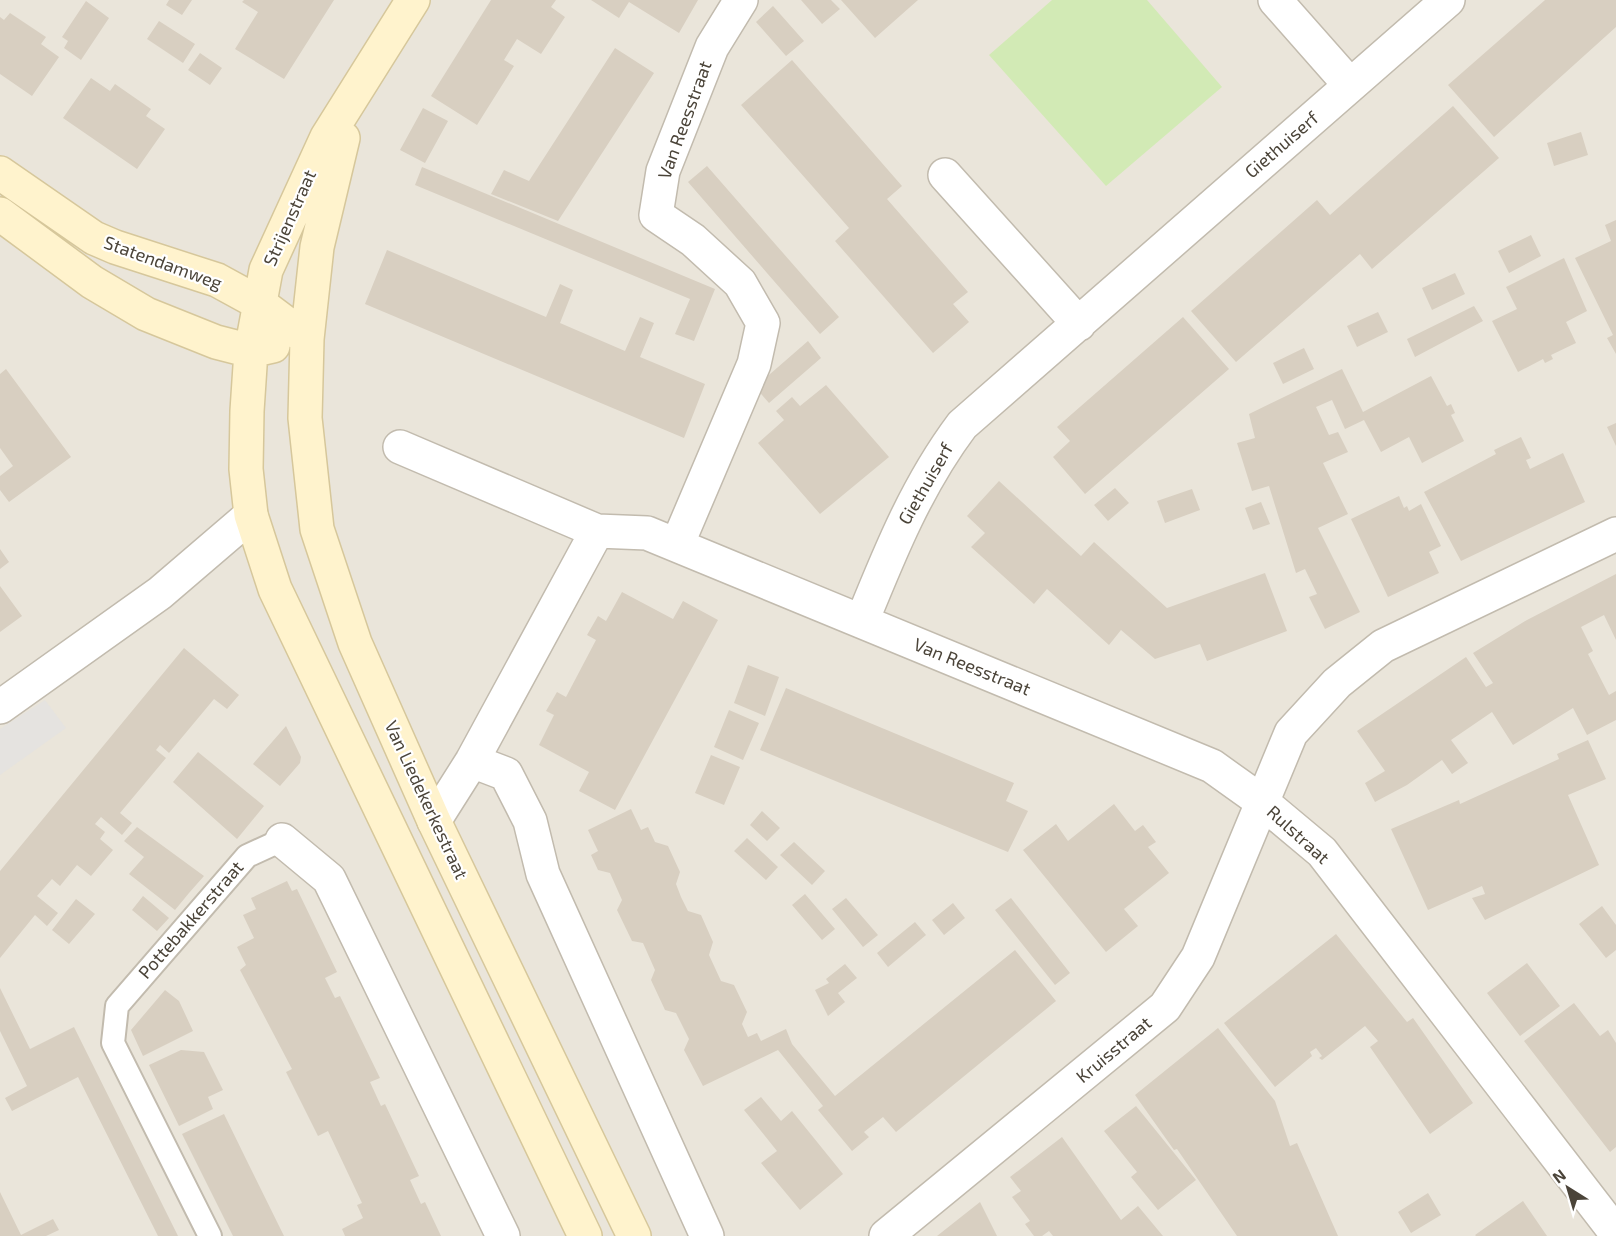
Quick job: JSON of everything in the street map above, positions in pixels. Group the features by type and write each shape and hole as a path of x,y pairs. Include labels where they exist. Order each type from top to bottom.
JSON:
{"street":[{"name":"Strijenstraat","path":"251,351 266,270 327,137 413,0"},
{"name":"Van Reesstraat","path":"677,545 754,364 763,323 740,283 693,240 656,215 663,171 711,47 741,0"},
{"path":"1275,0 1350,85"},
{"name":"Giethuiserf","path":"862,621 895,539 935,460 962,425 1448,0"},
{"name":"Strijenstraat","path":"307,339 317,247 353,94"},
{"name":"Statendamweg","path":"0,173 94,238 218,280 259,303 307,339"},
{"path":"945,175 1079,324"},
{"path":"0,214 92,282 146,314 216,342 251,351 307,339"},
{"name":"Van Liedekerkestraat","path":"307,339 305,418 317,529 355,643 434,821 634,1236"},
{"path":"251,351 246,469 251,515 275,590 585,1236"},
{"name":"Van Reesstraat","path":"400,447 597,531 647,533 862,621 1212,766 1261,801"},
{"path":"0,706 160,593 251,515"},
{"path":"434,821 472,761 597,531"},
{"name":"Rulstraat","path":"1616,534 1383,646 1337,683 1291,733 1261,801 1322,852 1616,1233"},
{"path":"472,761 506,774 530,821 543,873 707,1236"},
{"name":"Kruisstraat","path":"885,1236 1165,1007 1197,957 1261,801"},
{"name":"Pottebakkerstraat","path":"282,840 328,879 503,1236"}],"lane":[{"name":"Pottebakkerstraat","path":"210,1236 113,1043 117,1006 247,856 282,840"}],"shaded area":[{"path":"0,0 1616,0 1616,1236 0,1236"},
{"path":"45,700 66,728 0,775 0,729"}],"green space":[{"path":"1052,0 1147,0 1222,87 1106,186 989,55"}],"building":[{"path":"169,0 192,0 182,15 166,5"},
{"path":"244,0 334,0 284,79 235,49 258,12 242,2"},
{"path":"491,0 556,0 551,7 565,17 541,54 517,39 504,60 514,66 477,125 431,96"},
{"path":"591,0 698,0 679,33 629,2 619,18"},
{"path":"801,0 831,0 840,9 822,24"},
{"path":"841,0 918,0 875,38"},
{"path":"1545,0 1616,0 1616,27 1494,137 1448,85"},
{"path":"86,1 109,18 81,60 64,48 68,41 62,37"},
{"path":"773,6 804,41 786,56 756,22"},
{"path":"10,13 46,37 41,44 59,57 32,96 0,74 0,17 4,20"},
{"path":"159,21 195,44 183,63 147,39"},
{"path":"615,48 654,73 558,221 491,194 504,170 529,181"},
{"path":"200,53 222,68 210,85 188,70"},
{"path":"792,60 902,186 887,199 968,292 953,304 969,322 933,353 835,241 849,228 741,105"},
{"path":"91,78 110,91 115,84 151,109 146,116 165,129 137,169 63,118"},
{"path":"1453,106 1499,158 1372,269 1360,254 1236,362 1191,311 1317,200 1330,215"},
{"path":"423,108 448,121 425,163 400,150"},
{"path":"1581,132 1588,155 1554,166 1547,143"},
{"path":"707,166 839,317 820,334 688,182"},
{"path":"422,167 715,289 694,341 675,334 690,299 415,185"},
{"path":"1616,220 1616,354 1607,338 1613,335 1575,258 1611,241 1605,225"},
{"path":"1531,235 1541,256 1509,273 1498,251"},
{"path":"387,250 546,317 560,284 573,290 560,323 625,351 640,317 654,323 640,357 705,384 684,438 365,304"},
{"path":"1564,258 1587,311 1566,322 1576,343 1551,355 1553,359 1545,363 1543,359 1518,372 1492,321 1517,309 1506,287"},
{"path":"1455,273 1465,294 1432,310 1422,288"},
{"path":"1474,306 1483,321 1415,357 1407,339"},
{"path":"1378,312 1388,332 1357,347 1347,326"},
{"path":"1183,317 1229,369 1085,494 1053,457 1070,441 1057,427"},
{"path":"808,341 821,358 769,403 755,387"},
{"path":"1304,348 1314,369 1283,384 1273,363"},
{"path":"6,369 71,457 9,502 0,490 0,476 13,466 0,448 0,374"},
{"path":"1342,369 1363,412 1431,376 1447,406 1451,404 1455,413 1451,415 1464,441 1422,463 1409,437 1381,452 1364,420 1345,429 1332,400 1316,407 1329,435 1338,432 1348,452 1323,463 1348,514 1318,528 1360,612 1325,629 1309,597 1317,594 1305,569 1296,573 1269,486 1252,491 1237,443 1255,438 1249,414"},
{"path":"826,385 889,457 820,514 758,443 784,420 776,411 792,397 800,406"},
{"path":"1616,423 1616,446 1607,427"},
{"path":"1521,437 1531,458 1526,460 1530,469 1563,453 1585,502 1461,561 1424,492 1496,454 1494,450"},
{"path":"999,481 1081,556 1094,542 1167,608 1265,573 1287,631 1207,661 1200,644 1155,659 1121,630 1109,645 1047,589 1034,604 971,547 985,533 967,516"},
{"path":"1115,488 1129,503 1108,521 1094,505"},
{"path":"1192,489 1200,510 1165,523 1157,501"},
{"path":"1399,496 1404,508 1407,506 1409,511 1421,504 1441,546 1429,552 1439,573 1388,597 1351,519"},
{"path":"1261,502 1270,524 1253,530 1245,508"},
{"path":"0,549 9,562 0,569"},
{"path":"1616,574 1616,640 1604,615 1581,627 1593,651 1588,654 1609,695 1616,691 1616,720 1587,735 1573,708 1513,745 1492,712 1451,740 1468,763 1452,774 1442,760 1407,785 1375,802 1365,783 1385,771 1357,731 1466,657 1486,687 1493,683 1473,653 1527,620"},
{"path":"0,586 22,616 0,632"},
{"path":"622,592 673,619 683,601 718,620 615,810 579,791 589,772 539,745 554,715 546,711 557,692 566,697 596,640 587,635 598,616 606,621"},
{"path":"184,648 239,695 227,709 214,699 169,753 160,745 156,750 166,758 120,813 132,823 122,835 101,817 95,824 105,832 100,839 113,850 91,876 77,865 60,886 52,879 37,896 58,913 47,926 35,915 0,958 0,871"},
{"path":"748,665 779,677 765,716 734,703"},
{"path":"786,688 1014,783 1006,801 1028,811 1008,852 760,750"},
{"path":"729,710 759,723 743,760 714,747"},
{"path":"286,726 301,757 300,763 280,786 253,764"},
{"path":"1588,740 1606,779 1568,795 1599,865 1485,920 1472,898 1485,894 1482,886 1428,910 1391,829 1459,800 1460,804 1559,759 1557,754"},
{"path":"198,752 264,806 237,839 173,782"},
{"path":"711,755 740,767 724,805 695,793"},
{"path":"1114,804 1135,831 1143,825 1156,842 1148,847 1169,873 1124,909 1138,926 1106,952 1023,850 1056,824 1068,841"},
{"path":"631,809 641,830 648,827 655,842 668,846 680,872 676,884 681,897 688,911 701,915 713,942 709,955 721,981 734,985 747,1012 742,1024 748,1037 757,1033 761,1041 786,1029 792,1044 835,1096 1015,950 1056,1001 896,1132 883,1117 864,1132 869,1137 852,1151 818,1110 823,1106 778,1050 703,1086 684,1050 689,1039 676,1013 665,1010 651,980 655,970 643,943 632,941 617,910 622,900 610,873 598,870 591,855 598,851 588,830"},
{"path":"762,811 780,828 767,841 750,825"},
{"path":"137,827 204,876 175,910 129,874 144,857 124,841"},
{"path":"747,838 778,867 766,880 734,851"},
{"path":"794,842 825,871 812,885 780,855"},
{"path":"287,881 292,891 297,889 337,972 325,978 335,998 340,996 380,1078 370,1082 381,1106 385,1104 419,1176 410,1180 421,1204 425,1202 441,1236 345,1236 342,1229 363,1218 357,1205 362,1203 328,1131 318,1136 286,1072 292,1069 240,970 246,965 237,947 254,938 243,915 256,909 251,898"},
{"path":"805,894 835,929 822,940 792,905"},
{"path":"143,896 169,918 157,931 132,910"},
{"path":"846,898 878,935 863,947 832,909"},
{"path":"1011,898 1070,973 1055,985 995,910"},
{"path":"76,899 95,914 69,944 52,930"},
{"path":"953,903 965,918 944,935 932,920"},
{"path":"1602,906 1616,925 1616,950 1606,958 1579,924"},
{"path":"915,922 926,935 888,967 877,953"},
{"path":"1336,934 1407,1022 1413,1018 1473,1103 1430,1134 1370,1047 1378,1041 1365,1026 1322,1060 1316,1048 1310,1052 1312,1056 1275,1087 1224,1023"},
{"path":"1527,963 1560,1006 1520,1036 1487,993"},
{"path":"845,964 857,978 838,993 845,1002 828,1016 815,990 829,983 826,979"},
{"path":"0,988 30,1049 74,1027 178,1236 158,1236 78,1077 12,1111 5,1098 27,1086 0,1031"},
{"path":"165,990 179,1001 193,1031 143,1056 131,1030"},
{"path":"1574,1003 1600,1036 1608,1030 1616,1043 1616,1147 1610,1152 1524,1041"},
{"path":"1218,1028 1275,1101 1290,1146 1297,1143 1338,1236 1237,1236 1177,1149 1174,1150 1135,1095"},
{"path":"181,1050 204,1052 223,1090 208,1097 213,1109 179,1126 149,1065"},
{"path":"761,1097 781,1121 792,1111 843,1174 800,1210 761,1163 777,1151 744,1110"},
{"path":"1136,1106 1196,1180 1158,1210 1131,1177 1137,1172 1104,1131"},
{"path":"224,1114 284,1236 233,1236 182,1134"},
{"path":"1062,1137 1121,1220 1138,1206 1163,1236 1053,1236 1049,1231 1042,1236 1034,1236 1025,1224 1030,1221 1012,1197 1021,1191 1010,1177"},
{"path":"0,1192 21,1235 53,1219 59,1230 46,1236 0,1236"},
{"path":"1428,1193 1441,1215 1411,1233 1398,1212"},
{"path":"1523,1201 1547,1236 1475,1235"},
{"path":"980,1202 997,1236 937,1236"}]}
